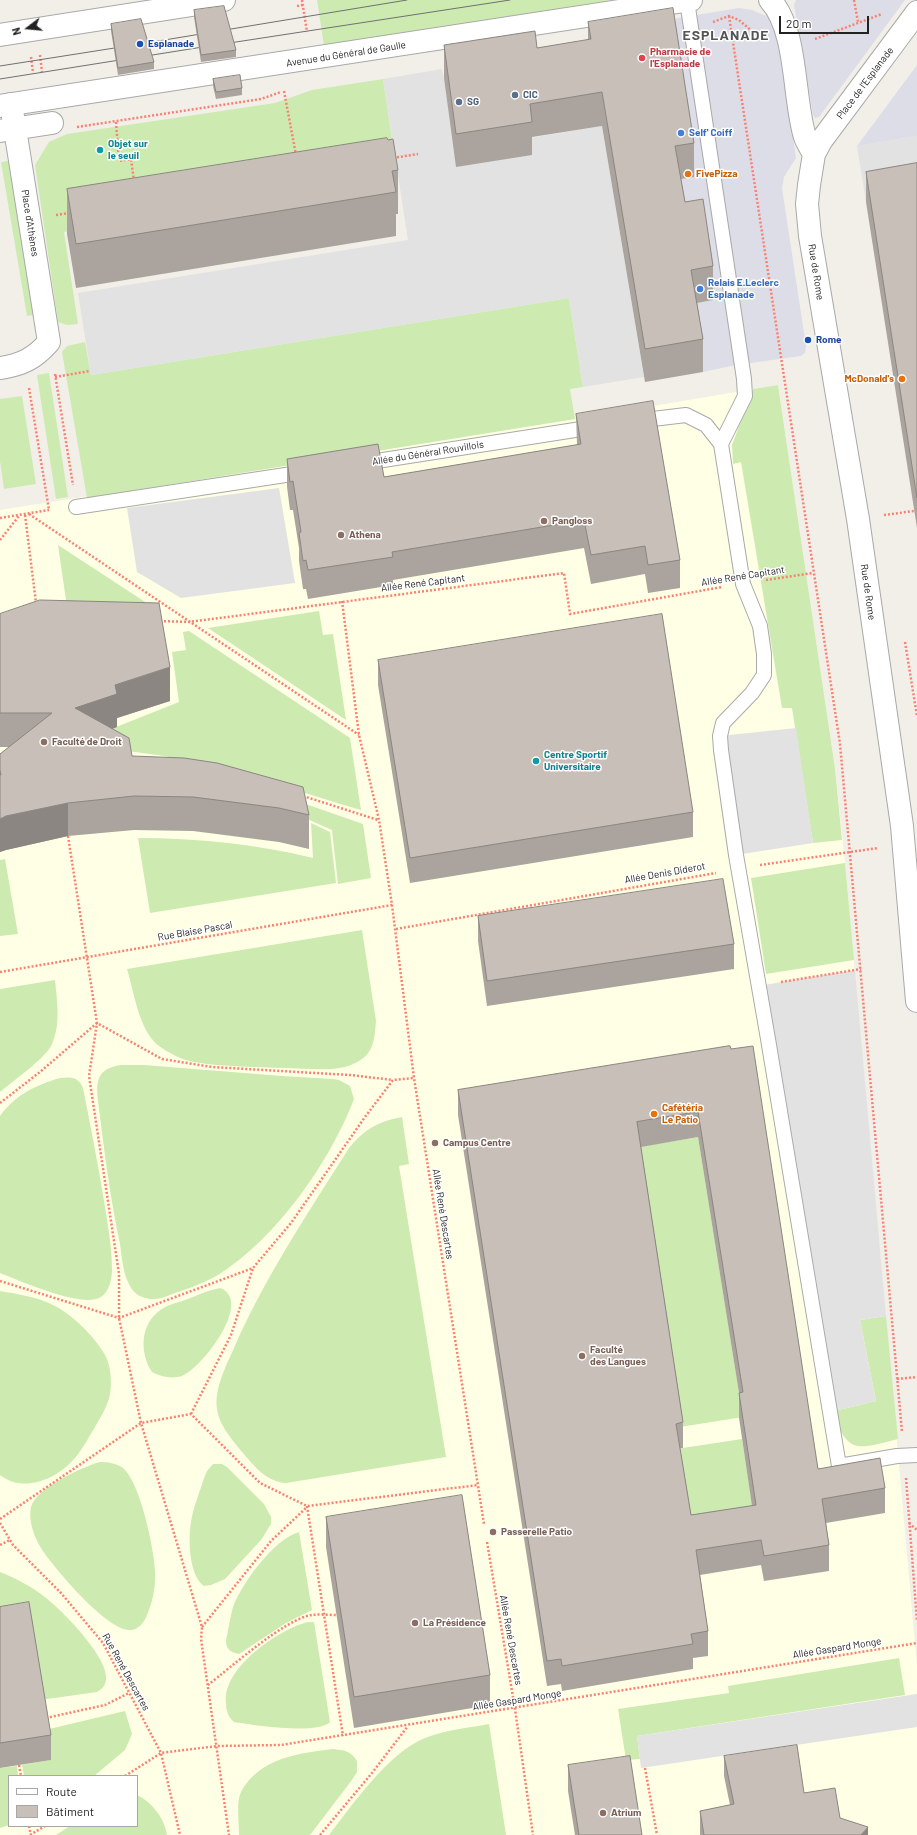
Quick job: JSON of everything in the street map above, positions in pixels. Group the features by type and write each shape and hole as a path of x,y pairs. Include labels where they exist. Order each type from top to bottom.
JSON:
{"street":[{"path":"0,35 224,0"},
{"name":"Avenue du Général de Gaulle","path":"6,105 42,101 689,0"},
{"path":"770,0 774,4 783,23 790,47 805,137 814,154"},
{"name":"Place de l'Esplanade","path":"809,185 814,154 821,141 917,12"},
{"name":"Place d'Athènes","path":"6,105 8,130 30,219 50,342"},
{"path":"8,130 52,123"},
{"name":"Rue de Rome","path":"809,185 807,204 810,236 858,519 902,826 917,1001"},
{"path":"0,368 8,367 37,355 50,342"}],"lane":[{"path":"689,0 744,379 745,396 721,444"},
{"path":"621,423 686,414 706,425 721,444 743,584 760,626 764,654 764,675 752,693 723,723 720,736 723,769 738,869 839,1466 897,1456 917,1455"},
{"name":"Allée du Général Rouvillois","path":"352,464 605,426"},
{"path":"76,507 321,469"}],"path":[{"path":"854,0 858,22"},
{"path":"297,6 303,5"},
{"path":"883,14 858,22 806,43 790,47 774,46 764,42 739,20 729,16 840,744 862,969 902,1437"},
{"path":"31,31 42,101"},
{"path":"31,31 42,101"},
{"path":"284,91 296,159"},
{"path":"116,122 119,161 131,159 135,187"},
{"path":"388,159 418,154"},
{"path":"30,219 76,211"},
{"path":"0,517 20,516 76,507 50,342"},
{"path":"55,377 90,371"},
{"path":"29,514 188,622 359,735"},
{"path":"25,515 36,607"},
{"path":"0,540 20,516"},
{"name":"Allée René Capitant","path":"157,620 188,622 564,573 570,614 813,573"},
{"name":"Allée René Descartes","path":"342,601 359,735 379,820 396,929 414,1078 484,1524"},
{"path":"296,794 379,820"},
{"name":"Allée Denis Diderot","path":"396,929 738,869 878,848 876,829 902,826"},
{"path":"68,836 97,1023 89,1076 119,1274 119,1318 141,1423 202,1627 201,1639 218,1746 229,1835"},
{"name":"Rue Blaise Pascal","path":"0,972 392,905"},
{"path":"758,986 862,969"},
{"path":"97,1023 162,1059 212,1067 350,1075 393,1080 414,1078"},
{"path":"0,1103 40,1072 97,1023"},
{"path":"191,1414 231,1335 253,1268 291,1223 352,1135 393,1080"},
{"path":"0,1282 119,1318 253,1268"},
{"path":"897,1379 917,1376"},
{"path":"191,1414 260,1483 307,1506 478,1485"},
{"path":"0,1519 141,1423 191,1414"},
{"path":"905,1471 917,1621"},
{"path":"307,1506 343,1736"},
{"path":"202,1627 271,1541 307,1506"},
{"path":"909,1522 917,1530"},
{"name":"Rue René Descartes","path":"0,1523 13,1545 61,1593 103,1643 161,1754 180,1835"},
{"path":"0,1545 10,1540"},
{"name":"Allée René Descartes","path":"487,1542 515,1709 533,1835"},
{"path":"208,1686 254,1648 294,1622 311,1615 336,1615"},
{"name":"Allée Gaspard Monge","path":"127,1775 161,1754 218,1746 281,1745 343,1736 917,1643"},
{"path":"44,1719 105,1705 129,1693"},
{"path":"320,1835 372,1774 408,1726"},
{"path":"19,1765 21,1775"},
{"path":"645,1768 657,1835"},
{"path":"30,1835 43,1827"}],"shaded area":[{"path":"796,0 905,0 819,117 815,118 813,115 794,5"},
{"path":"739,8 752,10 766,16 777,28 796,158 784,177 782,188 806,346 805,353 801,356 736,365 703,372 691,304 713,300 685,236 675,180 694,176 666,20"},
{"path":"917,65 917,136 857,146"},
{"path":"442,69 444,79 530,138 602,126 644,377 583,387 569,298 91,375 78,293 408,240 383,79"},
{"path":"917,136 917,194 866,202 857,146"},
{"name":"Campus Centre","path":"778,385 835,768 845,863 917,1666 917,1835 0,1835 0,510 575,419"},
{"path":"279,488 295,583 181,598 137,572 127,508"},
{"path":"796,728 813,843 736,855 720,736"},
{"path":"855,970 886,1316 860,1320 876,1401 830,1412 758,986"},
{"path":"917,1694 917,1727 641,1768 637,1736"}],"green space":[{"path":"317,0 612,0 324,46"},
{"path":"383,79 398,178 64,232 78,324 67,325 58,322 35,165 49,142 67,134 275,103 312,90"},
{"path":"14,160 40,314 27,316 1,162"},
{"path":"569,298 583,387 570,389 575,419 87,498 62,352 67,346 85,342 91,375"},
{"path":"49,373 68,497 56,499 37,375"},
{"path":"778,385 835,768 842,840 813,843 792,708 782,708 741,462 733,464 732,445 753,389"},
{"path":"22,396 36,484 4,489 0,461 0,399"},
{"path":"58,545 159,611 67,607"},
{"path":"319,611 323,635 333,634 346,720 208,628"},
{"path":"189,631 350,738 361,810 194,762 123,750 98,748 96,735 179,702 172,652 186,650 183,632"},
{"path":"300,802 363,824 371,878 338,884 332,830 296,814"},
{"path":"311,823 330,832 336,883 150,913 138,838 182,839 226,843 270,849 313,858"},
{"path":"5,859 18,934 0,936 0,860"},
{"path":"845,863 854,960 766,974 751,878"},
{"path":"362,930 376,1021 375,1032 373,1042 366,1056 354,1064 342,1068 319,1069 228,1066 194,1062 176,1056 159,1046 147,1031 138,1010 127,969"},
{"path":"55,980 57,1029 52,1044 37,1062 0,1092 0,989"},
{"path":"121,1065 144,1065 333,1079 339,1080 350,1086 354,1099 344,1123 316,1173 299,1197 260,1241 240,1260 211,1279 157,1299 148,1299 140,1296 133,1290 128,1281 123,1266 110,1191 97,1087 100,1077 107,1069"},
{"path":"60,1078 76,1079 83,1088 109,1232 112,1261 111,1281 104,1295 92,1300 67,1297 0,1273 0,1116 12,1102 19,1097 34,1088"},
{"path":"402,1117 409,1164 399,1166 446,1457 286,1483 273,1480 262,1473 252,1463 223,1427 217,1409 217,1394 221,1378 259,1296 303,1221 349,1148 360,1136 372,1127 386,1121"},
{"path":"698,1137 743,1417 680,1427 637,1147"},
{"path":"220,1288 229,1295 231,1306 228,1319 212,1348 201,1361 182,1376 167,1377 152,1372 145,1356 144,1347 144,1338 149,1322 162,1309 168,1306"},
{"path":"0,1291 40,1300 53,1305 68,1314 101,1348 110,1369 111,1389 108,1403 82,1449 66,1467 58,1473 38,1482 18,1483 0,1475"},
{"path":"886,1316 898,1439 872,1445 855,1445 849,1442 843,1435 830,1412 876,1401 860,1320"},
{"path":"742,1439 756,1530 691,1540 676,1449"},
{"path":"100,1462 118,1465 123,1468 129,1476 135,1487 145,1516 152,1547 155,1577 152,1599 149,1610 141,1625 133,1630 120,1628 108,1620 95,1610 68,1583 41,1548 34,1534 31,1523 31,1507 41,1493 72,1473"},
{"path":"213,1464 222,1464 227,1467 264,1504 271,1517 271,1524 261,1540 225,1579 211,1585 204,1586 195,1574 193,1566 190,1547 190,1529 193,1511 204,1478 207,1471"},
{"path":"299,1532 312,1610 286,1623 239,1654 231,1651 228,1649 226,1641 233,1607 237,1597 251,1575 270,1552 289,1536"},
{"path":"0,1572 21,1581 34,1589 59,1609 77,1628 94,1650 105,1671 106,1682 100,1690 97,1692 40,1700 0,1632"},
{"path":"308,1622 314,1622 330,1722 323,1726 299,1729 269,1727 234,1722 230,1718 226,1708 227,1690 233,1677 243,1664 268,1641 296,1626"},
{"path":"899,1658 905,1695 637,1736 640,1759 626,1760 618,1709 729,1693 728,1686"},
{"path":"125,1711 132,1734 125,1750 95,1775 24,1775 22,1765 50,1760 45,1730"},
{"path":"489,1724 506,1835 329,1835 372,1780 398,1755 412,1745 425,1738 440,1733"},
{"path":"333,1749 350,1753 357,1761 357,1772 310,1835 239,1835 239,1798 243,1788 250,1779 259,1771 278,1760 299,1754"},
{"path":"17,1766 18,1775 8,1775 8,1825 0,1828 0,1768"},
{"path":"138,1796 148,1802 161,1817 167,1835 56,1835 68,1827 138,1827"}],"building":[{"path":"224,6 236,50 201,55 194,10"},
{"path":"673,8 694,143 675,146 685,202 703,199 713,266 691,270 703,339 645,349 602,92 530,104 532,122 456,134 444,45 535,31 537,48 591,39 588,22"},
{"path":"141,19 154,62 118,68 111,24"},
{"path":"240,75 242,88 216,92 213,79"},
{"path":"387,138 388,140 393,139 398,170 392,171 396,192 76,244 67,189"},
{"path":"917,163 917,498 866,172"},
{"path":"653,401 680,560 648,565 645,546 591,555 584,520 392,552 393,557 308,570 306,560 303,561 299,533 301,532 293,481 290,482 287,459 378,444 384,477 581,444 576,414"},
{"path":"40,600 159,603 170,667 115,685 117,694 75,708 129,738 132,756 184,758 217,763 303,787 309,815 279,808 193,797 134,796 68,803 6,816 0,819 0,754 52,713 0,713 0,614"},
{"name":"Centre Sportif Universitaire","path":"662,614 693,812 410,858 378,660"},
{"path":"723,879 734,944 487,981 478,916"},
{"name":"Faculté des Langues","path":"730,1046 731,1049 753,1046 818,1469 880,1458 885,1488 822,1499 829,1545 764,1556 761,1540 696,1550 708,1631 691,1634 693,1644 562,1666 561,1659 547,1661 458,1090","holes":["698,1112 743,1392 739,1393 756,1505 691,1515 676,1424 683,1422 637,1122"]},
{"name":"La Présidence","path":"462,1495 490,1675 354,1697 326,1517"},
{"path":"29,1602 51,1735 0,1743 0,1607"},
{"path":"797,1745 804,1793 835,1788 840,1818 868,1827 861,1835 704,1835 700,1811 734,1804 724,1756"},
{"name":"Atrium","path":"630,1756 642,1835 579,1835 568,1765"}],"tram line":[{"path":"0,66 407,0"},
{"path":"223,44 510,0"},
{"path":"140,57 209,46"},
{"path":"0,79 126,59"}],"place":[{"name":"Esplanade","path":"140,44"},
{"name":"Pharmacie de l'Esplanade","path":"642,58"},
{"name":"CIC","path":"515,95"},
{"name":"SG","path":"459,102"},
{"name":"Self' Coiff","path":"681,133"},
{"name":"Objet sur le seuil","path":"100,150"},
{"name":"FivePizza","path":"688,174"},
{"name":"Relais E.Leclerc Esplanade","path":"700,289"},
{"name":"Rome","path":"808,340"},
{"name":"McDonald's","path":"902,379"},
{"name":"Pangloss","path":"544,521"},
{"name":"Athena","path":"341,535"},
{"name":"Faculté de Droit","path":"44,742"},
{"name":"Centre Sportif Universitaire","path":"536,761"},
{"name":"Cafétéria Le Patio","path":"654,1114"},
{"name":"Campus Centre","path":"435,1143"},
{"name":"Faculté des Langues","path":"582,1356"},
{"name":"Passerelle Patio","path":"493,1532"},
{"name":"La Présidence","path":"415,1623"},
{"name":"Atrium","path":"603,1813"}],"district":[{"name":"ESPLANADE","path":"726,35"}]}
